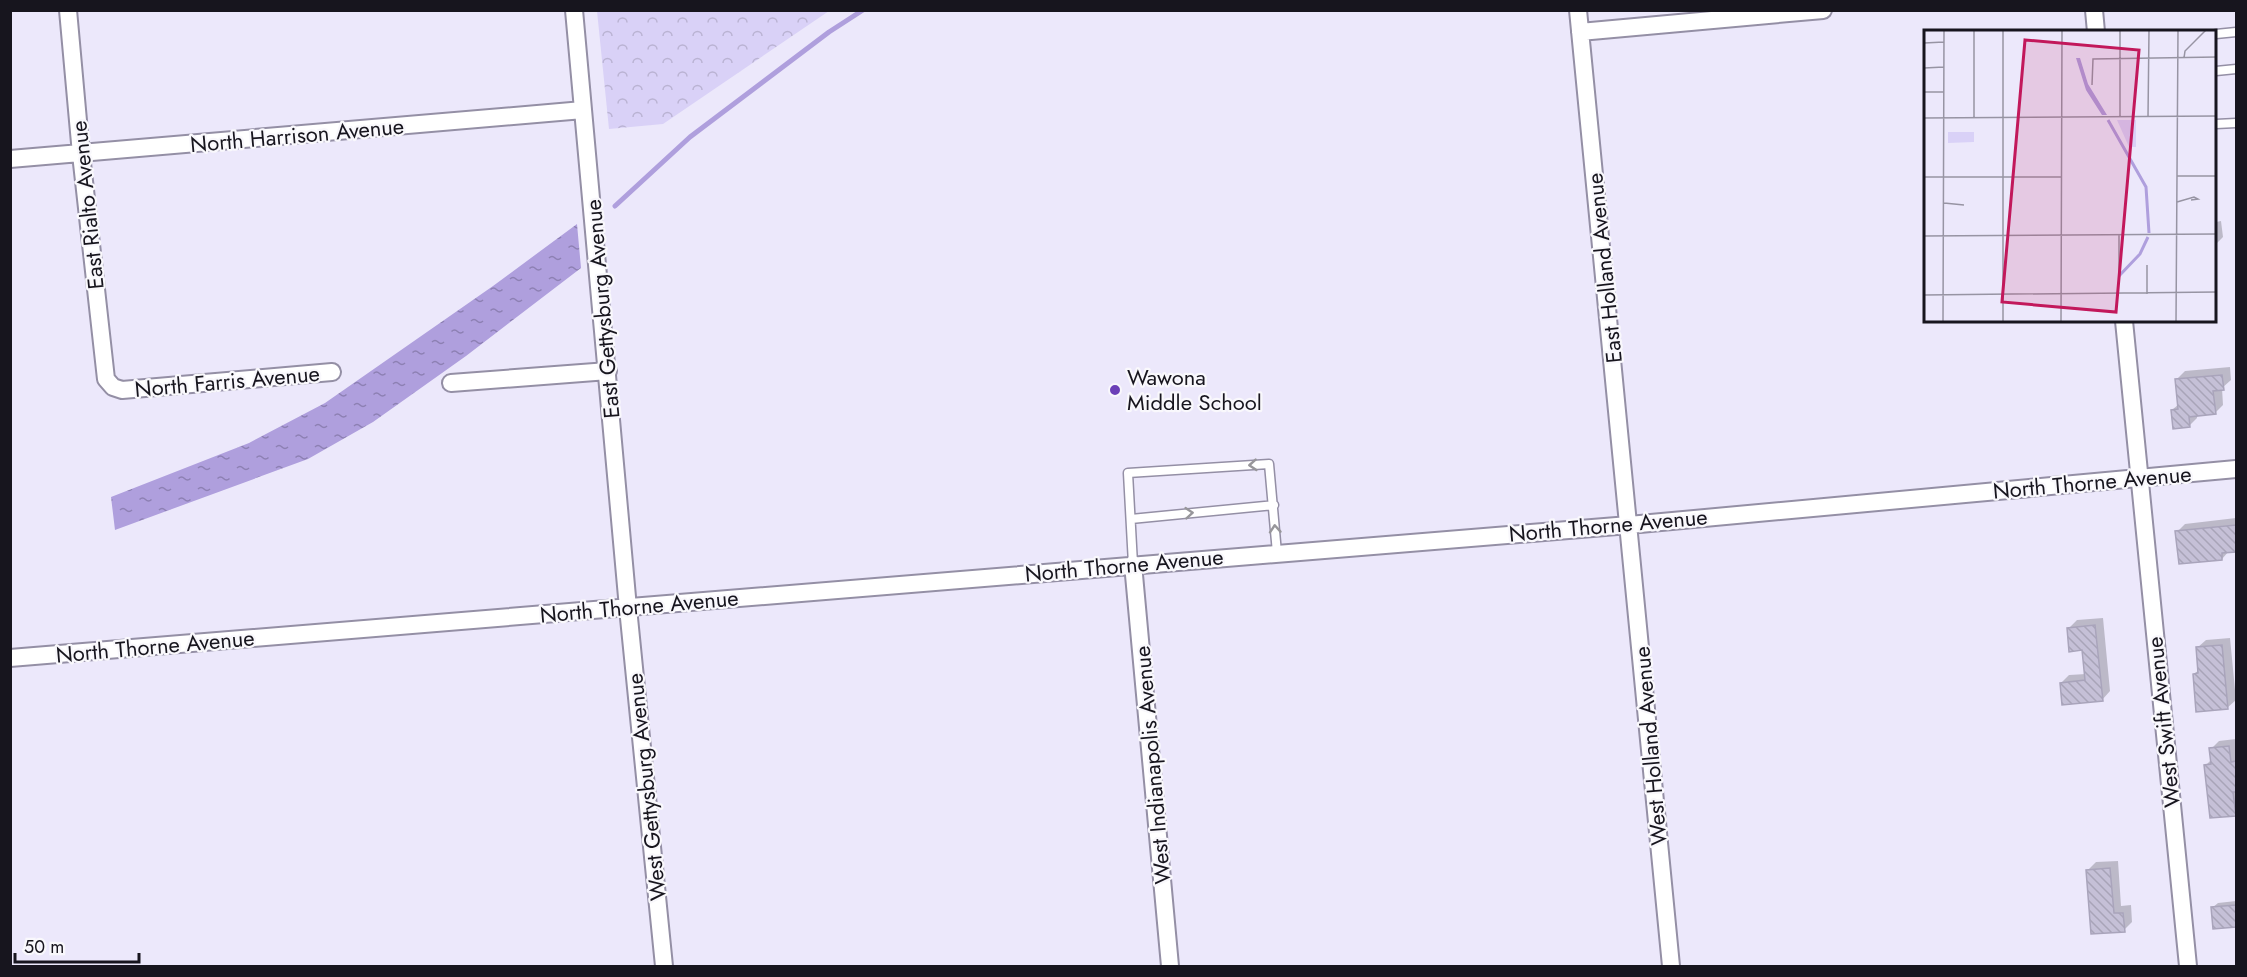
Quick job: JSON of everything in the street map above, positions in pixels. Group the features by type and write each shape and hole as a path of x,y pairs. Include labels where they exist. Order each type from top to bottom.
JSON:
{"street":[{"name":"East Rialto Avenue","path":"68,10 81,154 106,379 113,387 122,390"},
{"name":"East Gettysburg Avenue","path":"574,10 628,608"},
{"name":"East Holland Avenue","path":"1578,10 1629,525"},
{"path":"1580,32 1823,10"},
{"path":"2094,10 2096,30"},
{"name":"North Harrison Avenue","path":"10,159 583,110"},
{"name":"West Swift Avenue","path":"2124,322 2188,966"},
{"path":"451,383 608,371"},
{"name":"North Farris Avenue","path":"122,390 332,372"},
{"name":"North Thorne Avenue","path":"10,658 1629,525 2236,469"},
{"name":"West Holland Avenue","path":"1629,525 1671,966"},
{"name":"West Indianapolis Avenue","path":"1133,564 1170,966"},
{"name":"West Gettysburg Avenue","path":"628,608 664,966"}],"lane":[{"path":"2217,34 2236,32"},
{"path":"2217,71 2236,69"},
{"path":"2217,124 2236,123"},
{"path":"1133,564 1128,473 1269,464 1277,553"},
{"path":"1131,519 1274,506"}],"green space":[{"path":"597,10 829,11 663,124 609,129"}],"water":[{"path":"577,224 581,268 466,356 373,422 308,459 115,530 111,497 249,443 325,403 493,286"}],"building":[{"path":"2222,375 2224,390 2213,391 2216,414 2189,417 2190,427 2173,429 2171,410 2178,409 2175,379"},
{"path":"2236,525 2236,552 2222,553 2222,560 2179,564 2175,531"},
{"path":"2095,625 2103,701 2062,705 2060,683 2085,680 2082,650 2069,652 2067,628"},
{"path":"2222,645 2228,709 2196,712 2193,674 2198,673 2196,647"},
{"path":"2229,746 2231,762 2236,761 2236,792 2233,792 2236,816 2210,818 2204,765 2211,764 2209,748"},
{"path":"2110,868 2114,913 2123,913 2125,932 2091,934 2086,870"},
{"path":"2236,905 2236,927 2213,929 2211,907"}],"waterway":[{"path":"615,206 690,137 829,32 863,10"}],"place":[{"name":"Wawona Middle School","path":"1115,390"}]}
